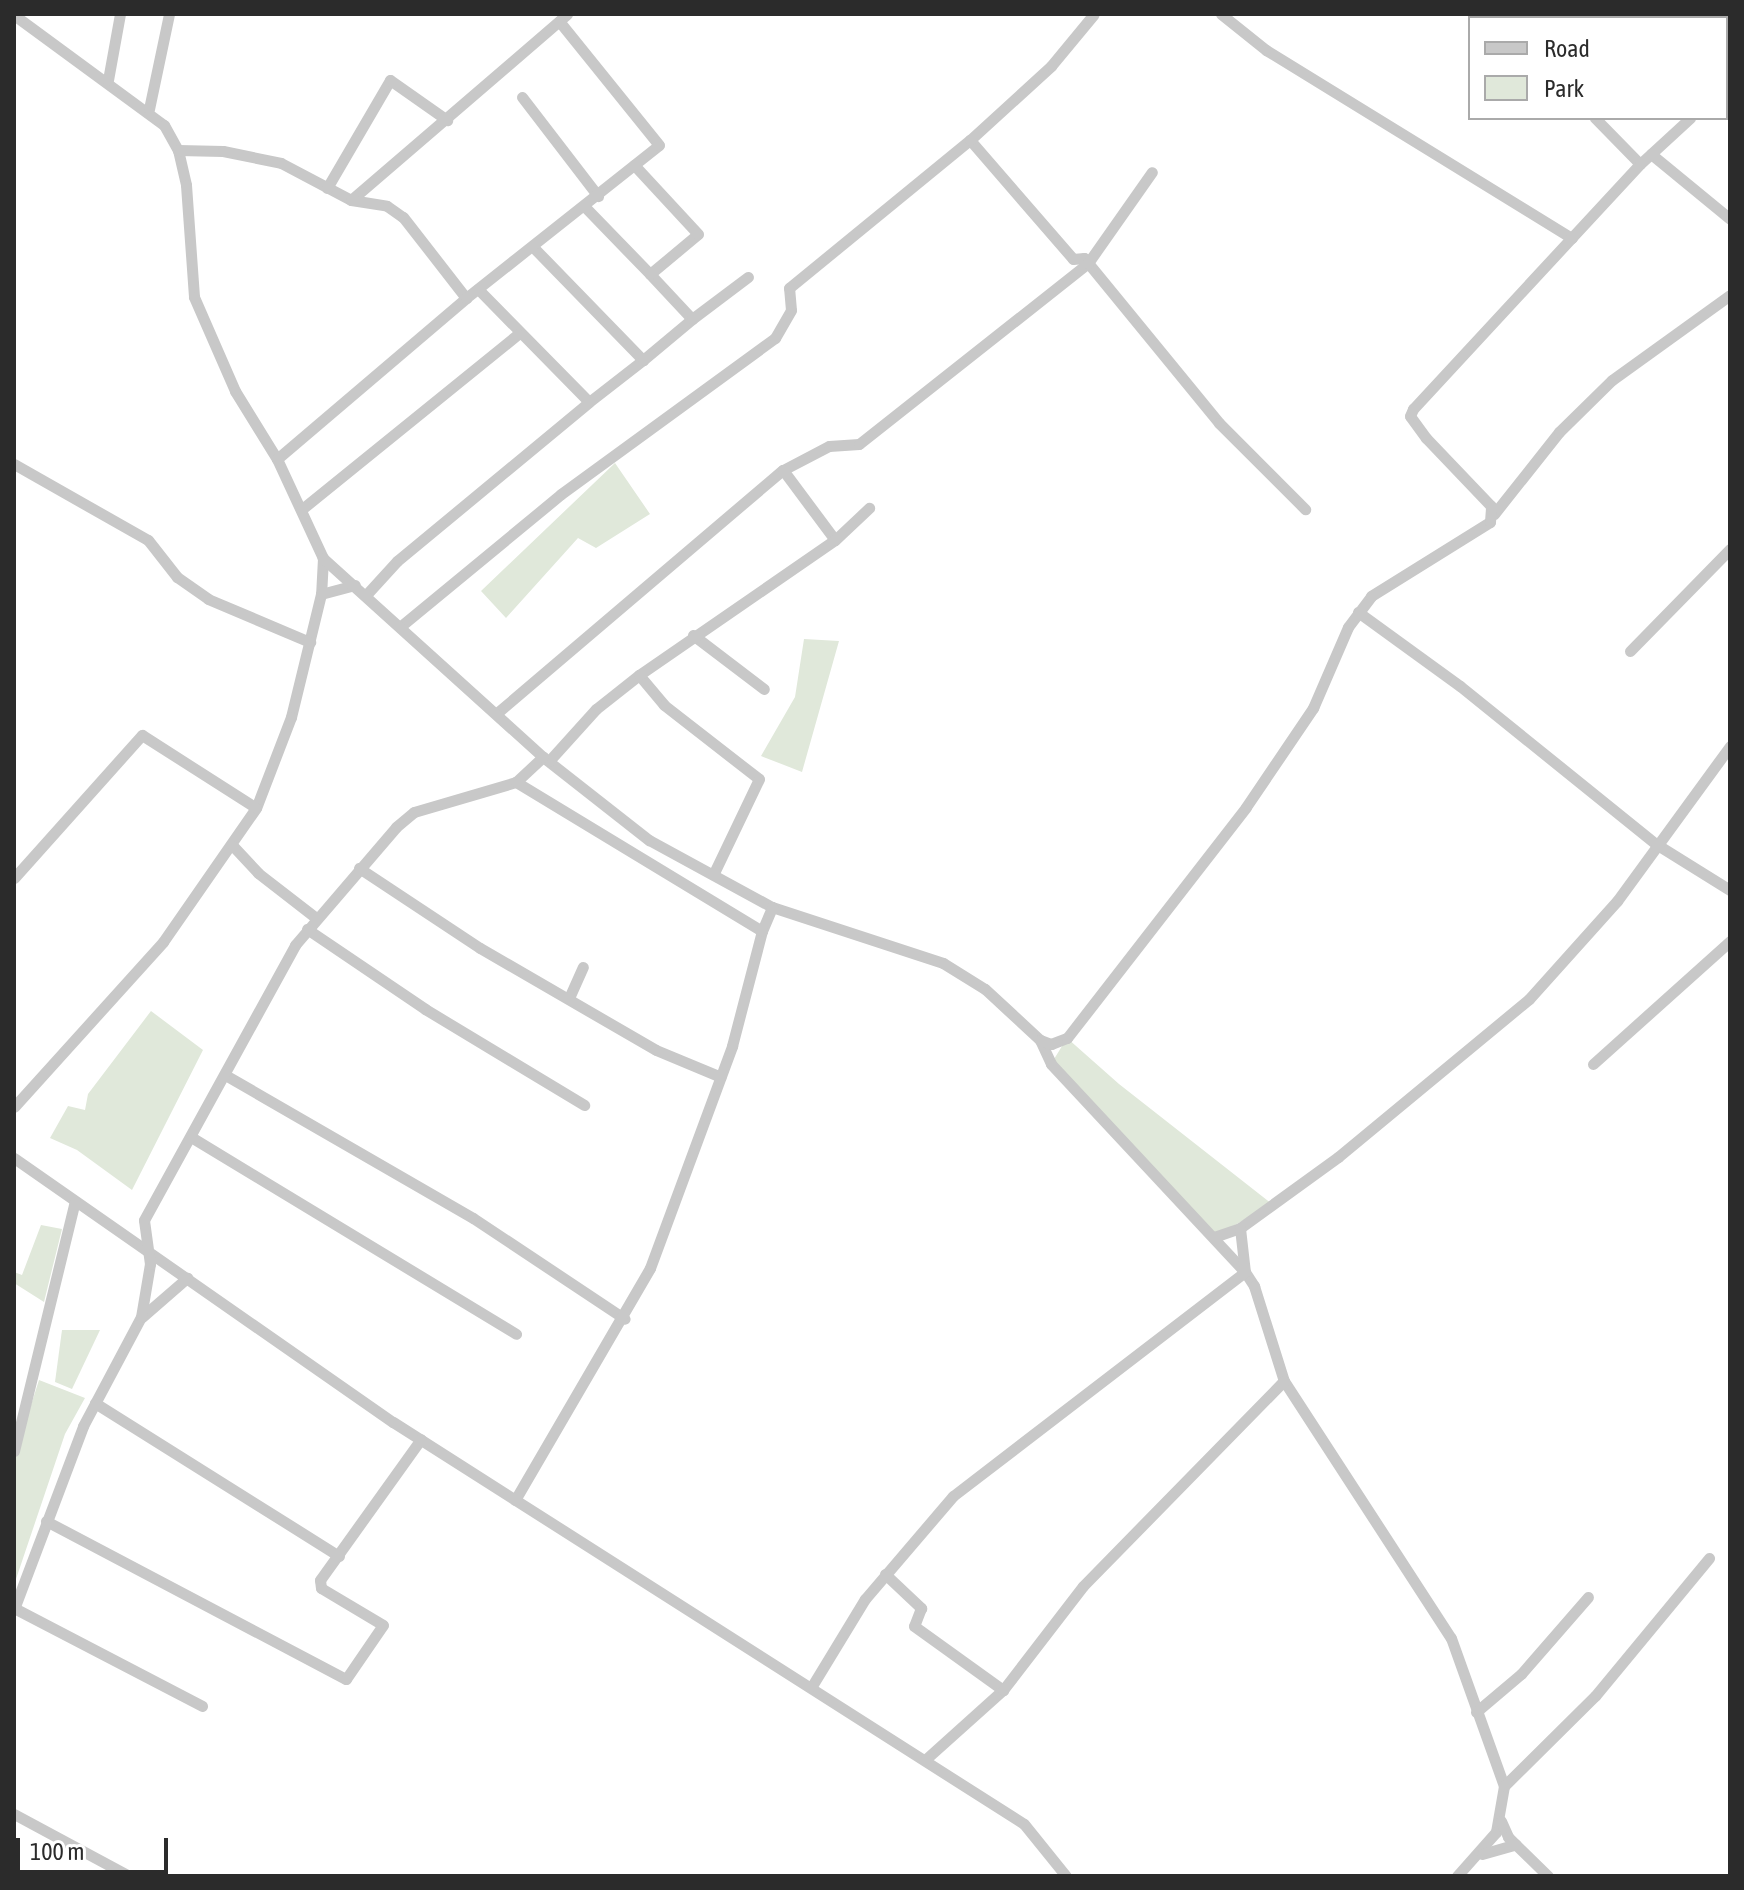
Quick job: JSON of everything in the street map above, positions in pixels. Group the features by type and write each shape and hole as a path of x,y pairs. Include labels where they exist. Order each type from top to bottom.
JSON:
{"street":[{"path":"108,80 120,14"},
{"path":"149,109 169,14"},
{"path":"401,626 561,494 775,338 791,310 789,288 970,140 1051,66 1094,14"},
{"path":"1221,14 1266,50 1572,238"},
{"path":"14,15 149,109 178,150 186,185 194,297 235,391 277,459 323,558 321,594 291,717 256,808 233,846 163,942 14,1107"},
{"path":"277,459 466,298 585,207 659,145 563,18 351,200"},
{"path":"327,188 390,80 447,120"},
{"path":"522,97 598,196"},
{"path":"1597,120 1640,164"},
{"path":"1494,514 1410,416 1640,164 1688,120"},
{"path":"970,140 1073,259 1084,258 1219,423 1305,509"},
{"path":"178,150 261,158 351,200 387,206 403,217 466,298"},
{"path":"1651,154 1730,219"},
{"path":"634,165 698,234 650,274"},
{"path":"497,713 783,470 829,446 859,444 1088,263 1152,172"},
{"path":"585,207 692,319"},
{"path":"533,247 643,360"},
{"path":"366,595 397,561 589,402 748,277"},
{"path":"478,289 518,334 589,402"},
{"path":"1051,1064 1060,1042 1288,748 1313,708 1358,612 1371,596 1419,571 1494,514 1559,432 1612,380 1730,295"},
{"path":"302,509 518,334"},
{"path":"14,464 148,540 177,577 208,599 310,642"},
{"path":"783,470 835,540"},
{"path":"202,1706 14,1608 95,1403 141,1317 150,1264 144,1220 307,929 359,868 414,812 516,782 546,759 596,709 639,675 835,540 869,508"},
{"path":"1630,651 1730,549"},
{"path":"323,558 546,759 649,840 772,907 943,963 985,989 1040,1040 1051,1064 1245,1272 1254,1286 1284,1381 1451,1638 1504,1786 1501,1821 1481,1854 1457,1876"},
{"path":"321,594 355,585"},
{"path":"1358,612 1460,686 1656,844 1730,890"},
{"path":"693,635 764,689"},
{"path":"639,675 664,705 759,779 713,875"},
{"path":"14,878 142,735 256,808"},
{"path":"1214,1237 1240,1228 1338,1157 1529,999 1617,901 1730,746"},
{"path":"516,782 640,862 762,931"},
{"path":"233,846 258,873 315,917"},
{"path":"359,868 656,1050 721,1077"},
{"path":"515,1500 625,1319 650,1268 721,1077 762,931 772,907"},
{"path":"307,929 425,1009 584,1105"},
{"path":"1593,1064 1730,941"},
{"path":"569,998 583,967"},
{"path":"1040,1040 1060,1042"},
{"path":"227,1076 473,1218 625,1319"},
{"path":"191,1137 516,1334"},
{"path":"14,1158 421,1439 1024,1824 1066,1876"},
{"path":"14,1451 75,1201"},
{"path":"121,1230 144,1220"},
{"path":"1240,1228 1245,1272"},
{"path":"812,1686 885,1574 953,1496 1245,1272"},
{"path":"141,1317 187,1278"},
{"path":"926,1759 1003,1690 1083,1586 1284,1381"},
{"path":"95,1403 339,1556"},
{"path":"46,1521 346,1679 383,1625 321,1588 320,1580 421,1439"},
{"path":"1504,1786 1595,1696 1709,1558"},
{"path":"885,1574 921,1608 914,1626 1003,1690"},
{"path":"1476,1712 1521,1674 1588,1597"},
{"path":"14,1814 129,1876"},
{"path":"1501,1821 1516,1844 1548,1876"},
{"path":"1481,1854 1516,1844"}],"green space":[{"path":"615,463 650,514 596,548 578,538 506,618 481,591"},
{"path":"804,639 839,641 802,772 761,756 795,697"},
{"path":"151,1011 203,1050 132,1190 77,1150 50,1138 68,1106 85,1110 88,1094"},
{"path":"1067,1038 1119,1084 1272,1204 1214,1237 1051,1064"},
{"path":"41,1225 62,1229 44,1302 14,1283 14,1272 22,1275"},
{"path":"62,1330 100,1330 72,1389 55,1382"},
{"path":"39,1380 85,1398 65,1434 14,1585 14,1458"}]}
